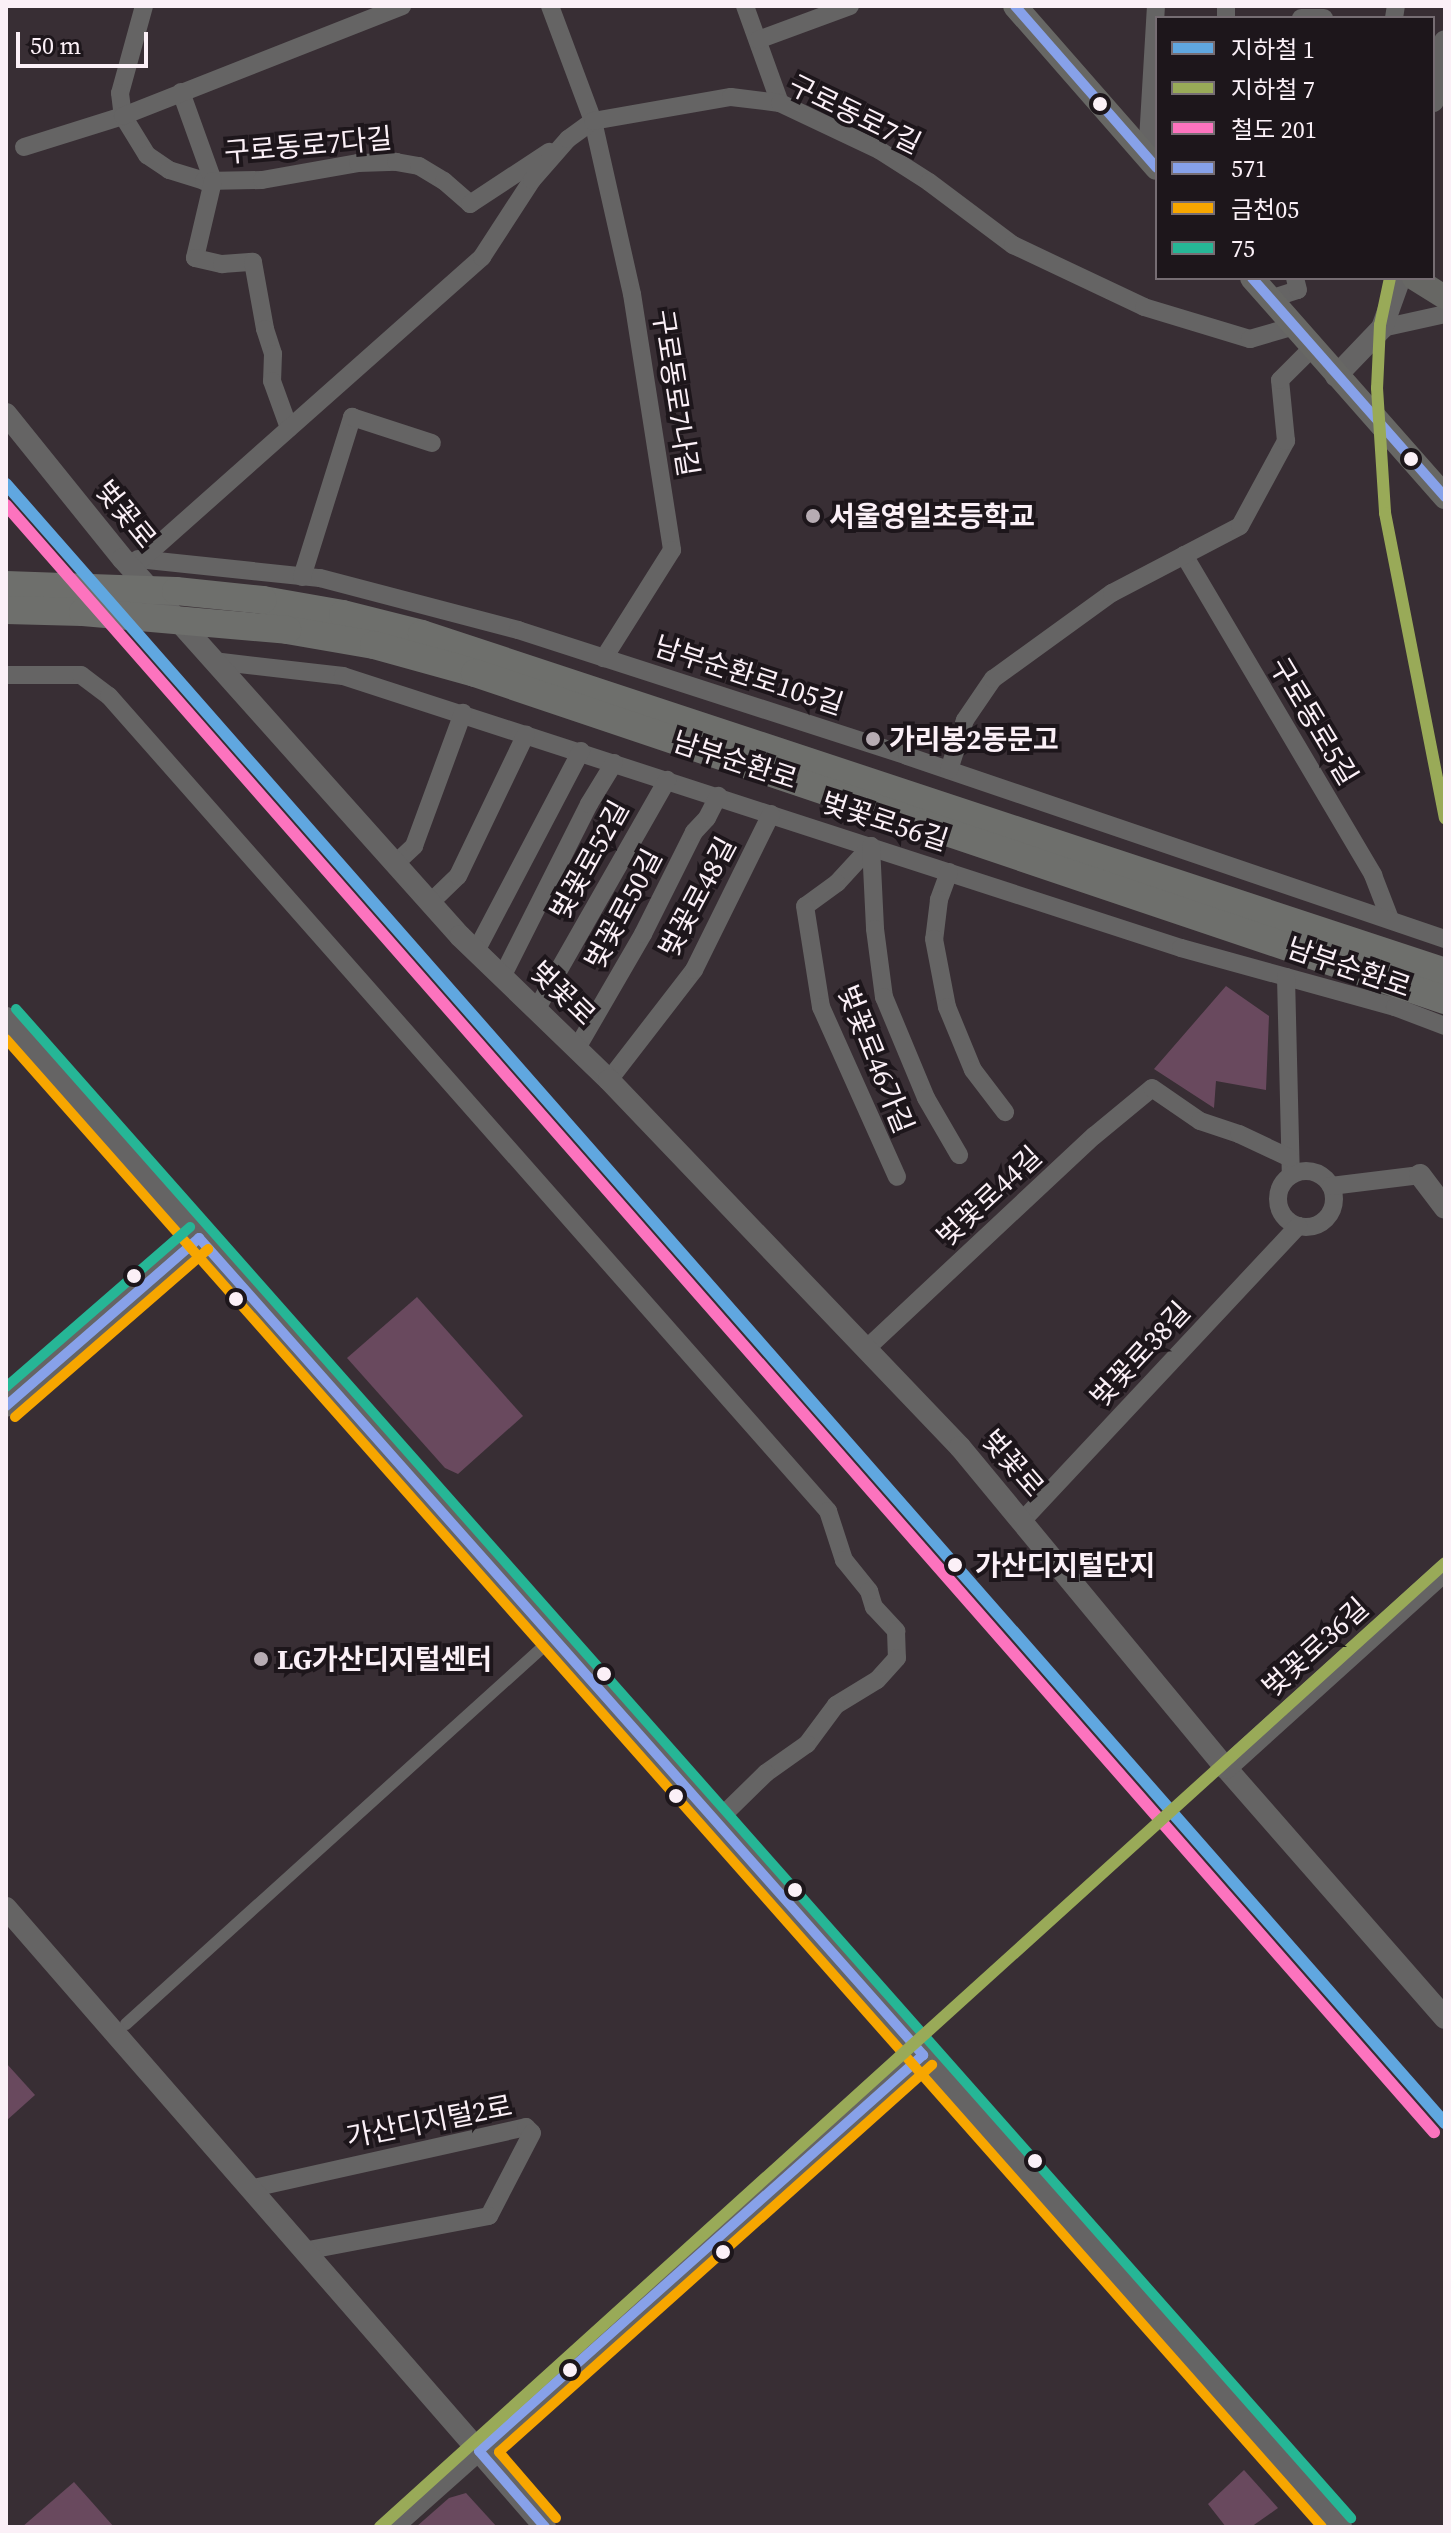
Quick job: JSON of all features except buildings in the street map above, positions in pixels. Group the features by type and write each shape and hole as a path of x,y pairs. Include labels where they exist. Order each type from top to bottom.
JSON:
{"main road":[{"path":"1015,6 1152,162"},
{"path":"1254,280 1445,497"},
{"path":"1417,280 1445,297"},
{"name":"남부순환로","path":"6,585 176,591 263,600 343,614 422,634 1445,972"},
{"name":"남부순환로","path":"6,610 112,614 287,630 374,645 475,673 1445,1000"}],"street":[{"path":"123,116 120,93 144,6"},
{"path":"24,147 123,116 358,14 402,6"},
{"name":"구로동로7나길","path":"550,6 593,121 632,294 672,550 604,658"},
{"path":"745,6 780,103"},
{"path":"758,40 850,6"},
{"path":"1435,95 1442,74 1445,39"},
{"path":"1152,162 1155,45"},
{"path":"181,92 213,181"},
{"name":"구로동로7길","path":"133,559 289,428 482,257 532,180 568,139 593,121 731,97 780,103 879,150 929,182 1013,245 1144,307 1250,339 1295,326"},
{"name":"구로동로7다길","path":"123,116 147,155 169,170 213,181 262,180 358,163 396,162 419,166 444,181 470,204 568,139"},
{"name":"구로동로7다길","path":"213,181 195,258 222,264 253,262 265,329 273,354 272,381 289,428"},
{"path":"1270,299 1298,290 1296,280"},
{"path":"1336,376 1382,328 1399,280"},
{"path":"1382,328 1445,314"},
{"path":"949,770 965,720 993,679 1112,593 1240,526 1286,441 1280,380 1313,347"},
{"name":"벚꽃로","path":"6,414 133,559 213,661 476,951 609,1080 866,1349 1023,1520 1051,1560 1226,1768 1445,2018"},
{"path":"302,577 352,417 432,443"},
{"name":"구로동로5길","path":"1184,555 1373,875 1390,919"},
{"name":"남부순환로105길","path":"133,559 302,577 518,630 949,770 1445,939"},
{"name":"벚꽃로56길","path":"213,661 343,676 1181,948 1395,1007 1445,1026"},
{"path":"6,675 81,675 96,684 828,1511 844,1560 869,1591 874,1607 896,1631 897,1658 886,1670 836,1705 807,1744 766,1773 717,1821"},
{"path":"396,863 414,846 463,713"},
{"path":"431,902 458,876 526,734"},
{"path":"476,951 581,751"},
{"name":"벚꽃로","path":"502,977 589,804 614,763"},
{"name":"벚꽃로52길","path":"536,1010 667,780"},
{"name":"벚꽃로50길","path":"577,1048 643,934 694,832 707,818 718,796"},
{"name":"벚꽃로48길","path":"609,1080 694,970 771,814"},
{"path":"871,846 877,952 884,997 926,1098 959,1155"},
{"name":"벚꽃로46가길","path":"871,846 837,883 805,906 821,1007 897,1177"},
{"path":"949,872 939,900 934,939 947,1007 973,1070 1005,1112"},
{"path":"1286,977 1290,1166 1280,1189 1279,1207 1283,1215 1298,1226"},
{"path":"6,1018 1341,2527"},
{"name":"벚꽃로44길","path":"866,1349 1094,1136 1152,1088 1200,1121 1239,1134 1290,1166"},
{"path":"1290,1166 1299,1171 1318,1173 1331,1186 1420,1175 1445,1208"},
{"name":"벚꽃로38길","path":"1023,1520 1298,1226 1315,1225 1329,1215 1334,1199 1331,1186"},
{"path":"6,1406 199,1238"},
{"name":"벚꽃로36길","path":"1226,1768 1445,1570"},
{"path":"126,2024 554,1637"},
{"path":"6,1908 545,2527"},
{"path":"392,2527 923,2055"},
{"name":"가산디지털2로","path":"249,2189 526,2127 532,2133 489,2216 303,2251"}],"shaded area":[{"path":"1226,986 1269,1016 1266,1090 1216,1081 1214,1108 1154,1069"},
{"path":"417,1297 523,1416 458,1474 445,1468 347,1358"},
{"path":"6,2063 35,2095 6,2121"},
{"path":"1244,2470 1278,2508 1251,2527 1226,2527 1208,2504"},
{"path":"74,2482 114,2527 22,2527"},
{"path":"466,2493 497,2527 416,2527 449,2498"}],"metro line":[{"name":"7","path":"1390,280 1380,325 1377,388 1385,513 1445,818"},
{"name":"1","path":"6,484 1445,2123"},
{"name":"7","path":"380,2527 1445,1563"}],"rail line":[{"name":"201","path":"6,505 1434,2132"}],"transit line":[{"name":"571","path":"1015,6 1155,166"},
{"name":"571","path":"1254,280 1445,497"},
{"name":"75","path":"16,1009 1351,2518"},
{"name":"금천05","path":"6,1039 1322,2527"},
{"name":"75","path":"6,1387 190,1227"},
{"name":"571","path":"199,1238 923,2055"},
{"name":"571","path":"6,1406 199,1238"},
{"name":"금천05","path":"15,1417 208,1249"},
{"name":"571","path":"479,2451 923,2055"},
{"name":"금천05","path":"556,2518 499,2452 932,2065"},
{"name":"571","path":"479,2451 545,2527"}],"place":[{"name":"서울영일초등학교","path":"813,516"},
{"name":"가리봉2동문고","path":"873,739"},
{"name":"가산디지털단지","path":"955,1565"},
{"name":"LG가산디지털센터","path":"261,1659"}]}
